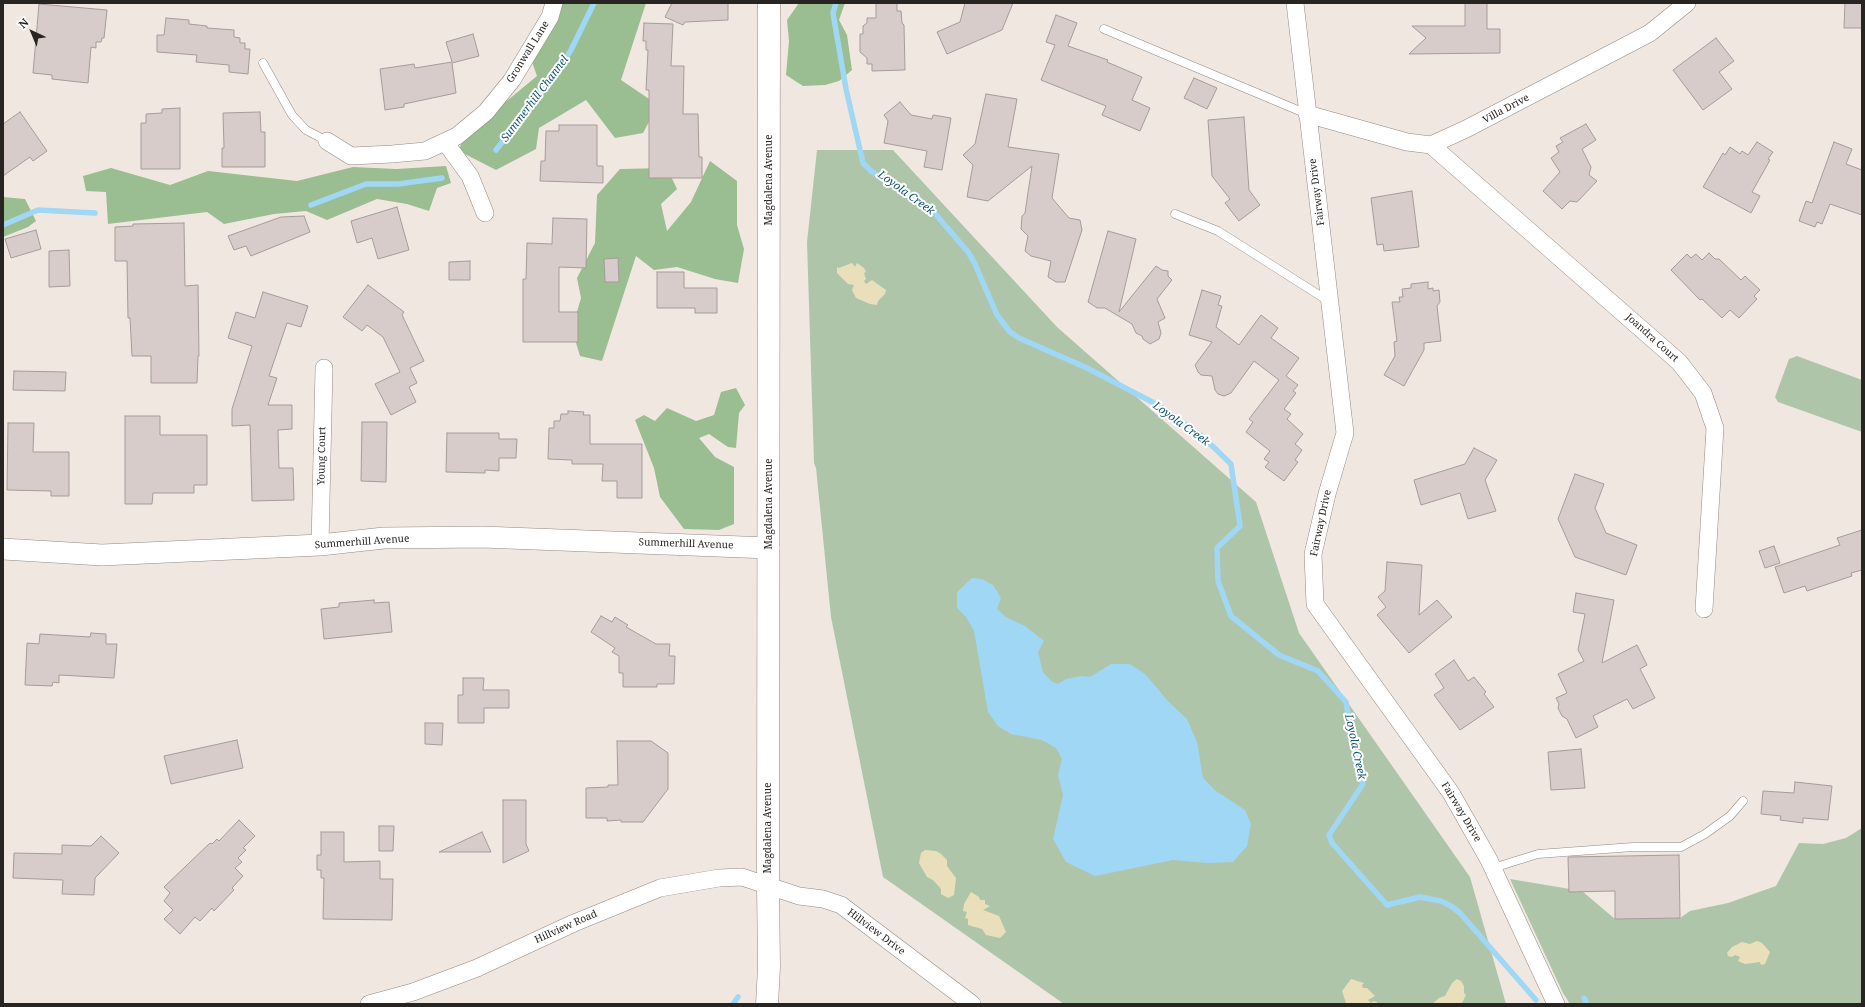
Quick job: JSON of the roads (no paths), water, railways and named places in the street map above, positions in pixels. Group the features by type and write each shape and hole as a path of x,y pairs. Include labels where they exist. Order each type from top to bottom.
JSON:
{"main road":[{"name":"Magdalena Avenue","path":"767,1004 769,967 769,3"}],"street":[{"name":"Gronwall Lane","path":"328,141 351,156 425,151 457,136 486,112 512,80 550,17 554,3"},
{"name":"Fairway Drive","path":"1295,3 1345,433 1327,494 1313,554 1315,604 1451,793 1493,868 1556,1004"},
{"name":"Villa Drive","path":"1431,145 1466,129 1650,33 1687,3"},
{"path":"1307,114 1408,142 1431,145"},
{"path":"445,142 470,176 485,213"},
{"name":"Joandra Court","path":"1431,145 1679,362 1703,393 1715,428 1704,609"},
{"name":"Young Court","path":"320,545 324,368"},
{"name":"Summerhill Avenue","path":"3,549 102,555 320,545 384,538 482,537 769,548"},
{"name":"Hillview Road","path":"368,1004 412,992 477,968 574,923 660,888 712,879 742,877 768,886"},
{"name":"Hillview Drive","path":"768,886 804,897 823,899 841,906 972,1004"}],"lane":[{"path":"1104,29 1307,114"},
{"path":"263,63 292,115 306,130 328,141"},
{"path":"1175,214 1218,231 1330,302"},
{"path":"1493,868 1538,854 1633,847 1681,847 1705,834 1730,816 1743,801"}],"water":[{"path":"972,578 982,579 993,585 1001,598 997,609 1006,617 1025,626 1044,641 1038,652 1043,672 1051,681 1058,684 1066,679 1082,676 1090,677 1111,664 1130,664 1145,674 1168,701 1187,719 1197,742 1203,778 1216,791 1245,810 1251,824 1247,846 1233,862 1208,863 1173,860 1095,876 1066,862 1053,839 1063,795 1058,775 1062,759 1056,748 1042,740 1011,734 998,726 988,712 974,631 966,617 957,608 957,592"}],"waterway":[{"name":"Summerhill Channel","path":"496,150 557,72 571,50 594,3"},
{"name":"Loyola Creek","path":"836,3 833,13 846,89 863,163 871,171 931,209 968,252 975,264 997,315 1010,332 1019,338 1087,368 1158,405 1203,437 1231,464 1240,526 1217,548 1218,581 1231,616 1279,655 1318,671 1346,702 1356,764 1363,784 1329,835 1332,843 1387,905 1420,897 1441,901 1451,906 1460,913 1536,1000"},
{"name":"Summerhill Channel","path":"311,205 366,184 398,184 442,178"},
{"name":"Summerhill Channel","path":"3,225 38,210 95,213"},
{"path":"733,1004 738,997"},
{"name":"Loyola Creek","path":"1584,998 1587,1004"}]}
